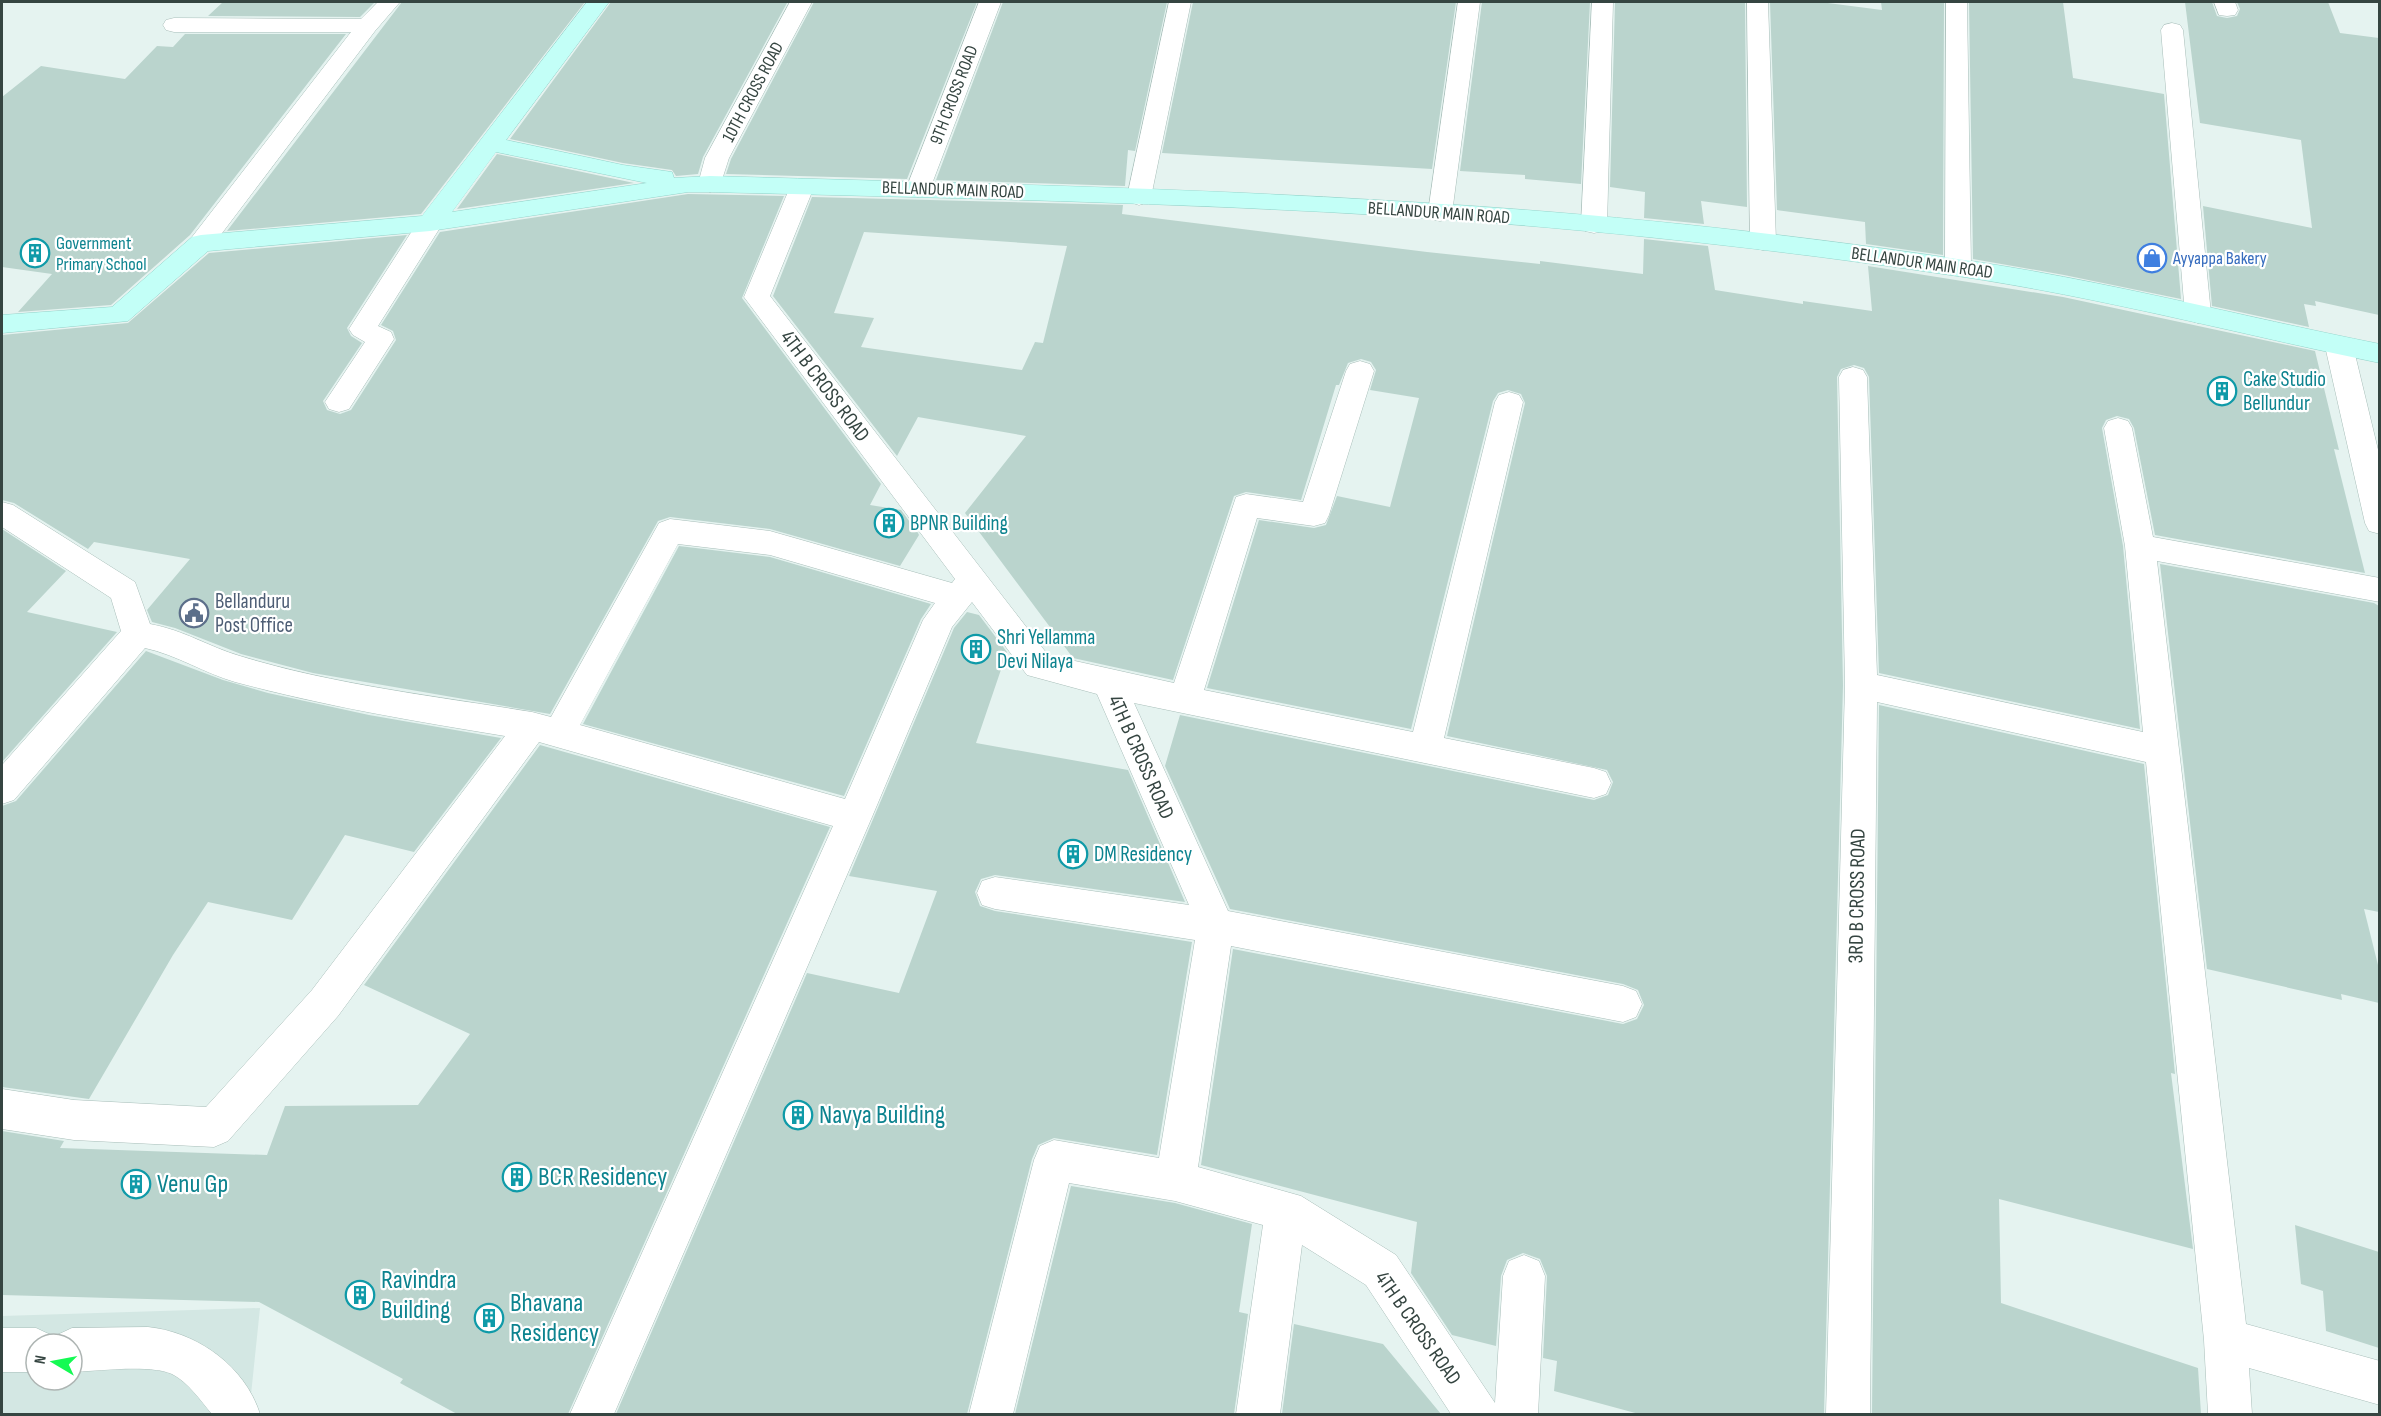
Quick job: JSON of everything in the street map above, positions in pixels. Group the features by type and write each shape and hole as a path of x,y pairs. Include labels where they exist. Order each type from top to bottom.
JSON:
{"street":[{"path":"2,324 119,315 201,243 367,26 389,2"},
{"path":"339,402 381,339 362,329 430,223 597,2"},
{"name":"10TH CROSS ROAD","path":"699,184 717,158 801,2"},
{"name":"9TH CROSS ROAD","path":"918,189 990,2"},
{"path":"1139,197 1180,2"},
{"path":"1440,213 1469,2"},
{"path":"1594,225 1602,2"},
{"path":"1757,2 1763,242"},
{"path":"1956,2 1958,267"},
{"path":"174,25 367,26"},
{"path":"2172,30 2198,314"},
{"name":"BELLANDUR MAIN ROAD","path":"491,144 623,172 699,184 918,189 1336,205 1594,225 1763,242 1958,267 2060,283 2379,354"},
{"path":"201,243 430,223 699,184"},
{"name":"4TH B CROSS ROAD","path":"802,187 757,297 965,588 1038,666 1109,684 1216,926"},
{"path":"2339,346 2379,523"},
{"path":"1185,699 1246,505 1314,515 1360,371"},
{"name":"3RD B CROSS ROAD","path":"1848,1414 1861,685 1853,377"},
{"path":"1425,749 1509,402"},
{"path":"2118,428 2140,546 2164,751 2226,1340 2230,1414"},
{"path":"2,513 124,591 138,634"},
{"path":"2,1109 74,1120 214,1127 325,1003 545,730 670,531 770,543 965,588 939,620 855,817 592,1414"},
{"path":"2140,546 2379,590"},
{"path":"138,634 172,641 233,668 352,698 545,730 855,817"},
{"path":"2,789 138,634"},
{"path":"1109,684 1594,783"},
{"path":"1861,685 2164,751"},
{"path":"995,893 1216,926 1623,1004"},
{"path":"1176,1181 1216,926"},
{"name":"4TH B CROSS ROAD","path":"991,1414 1054,1160 1176,1181 1286,1211 1381,1270 1477,1414"},
{"path":"1258,1414 1286,1211"},
{"path":"1516,1414 1524,1276"},
{"path":"2226,1340 2379,1383"},
{"path":"84,1350 159,1349 186,1358 219,1387 238,1414"},
{"path":"2,1350 24,1350"}],"shaded area":[{"path":"260,1308 249,1414 2,1414 2,1316"}],"building":[{"path":"223,2 375,2 360,17 208,16"},
{"path":"402,2 585,2 421,214 227,231"},
{"path":"611,2 787,3 703,157 698,174 676,176 672,170 623,163 510,139"},
{"path":"814,2 977,2 907,179 726,174 731,159"},
{"path":"1003,2 1167,2 1135,151 1128,150 1125,186 936,180"},
{"path":"1193,2 1456,2 1432,169 1162,153"},
{"path":"1482,2 1590,2 1581,184 1525,179 1525,175 1460,171"},
{"path":"1615,2 1745,2 1747,207 1701,201 1704,224 1644,218 1645,192 1610,187"},
{"path":"1770,2 1820,2 1882,10 1881,2 1944,2 1943,255 1866,244 1865,222 1777,210"},
{"path":"1969,2 2063,2 2073,78 2164,94 2181,299 1973,259"},
{"path":"2185,2 2212,2 2217,16 2227,18 2237,16 2240,9 2237,2 2328,2 2340,33 2379,38 2379,315 2315,301 2316,306 2304,304 2309,327 2212,306 2203,206 2312,228 2301,140 2200,123"},
{"path":"185,34 346,34 190,235 111,305 18,312 52,274 2,267 2,97 41,66 125,79 157,46 173,47"},
{"path":"497,154 634,183 457,209"},
{"path":"688,194 784,196 742,298 881,484 870,505 901,510 918,533 919,535 900,566 770,529 670,517 658,521 550,714 313,673 241,654 175,628 152,622 147,610 190,559 94,542 88,549 14,503 2,500 2,335 128,323 209,253 407,235 347,328 351,336 362,343 323,401 327,410 340,414 351,410 396,340 393,331 381,325 440,232"},
{"path":"812,197 1123,205 1122,214 1427,252 1540,264 1540,261 1643,274 1644,239 1708,246 1715,290 1803,304 1803,301 1872,311 1868,266 2063,297 2315,351 2339,450 2334,449 2365,573 2155,535 2134,428 2129,419 2117,416 2106,420 2102,428 2123,546 2140,729 1879,673 1869,377 1864,368 1854,365 1841,369 1837,377 1843,685 1824,1414 1639,1414 1554,1391 1557,1361 1543,1358 1547,1276 1540,1259 1523,1253 1507,1260 1501,1276 1496,1346 1452,1335 1411,1273 1417,1222 1201,1165 1233,949 1623,1024 1637,1019 1644,1005 1638,990 1623,984 1230,909 1165,766 1180,715 1594,800 1608,795 1613,782 1607,770 1447,736 1525,403 1521,394 1508,390 1498,393 1493,401 1411,729 1207,688 1259,520 1314,528 1326,525 1337,496 1390,507 1419,398 1370,390 1376,370 1371,362 1361,359 1348,363 1339,385 1336,385 1301,500 1246,492 1234,496 1173,680 1073,658 965,513 1026,436 918,417 897,456 773,296","holes":["864,232 1067,246 1043,343 1035,342 1022,370 861,347 874,318 834,313"]},
{"path":"2,529 66,571 27,612 117,632 2,762"},
{"path":"679,546 770,557 931,604 921,619 844,796 583,724"},
{"path":"2160,564 2374,603 2379,606 2379,912 2364,909 2379,969 2379,1003 2341,994 2342,1000 2207,969"},
{"path":"967,612 979,615 1007,652 976,743 1128,770 1185,902 995,875 981,879 975,892 980,906 995,911 1192,942 1157,1155 1054,1138 1038,1145 1032,1159 967,1414 616,1414 807,973 899,993 937,891 849,876 954,628"},
{"path":"146,651 223,680 268,693 369,715 501,738 414,852 345,835 292,920 208,902 173,955 89,1099 2,1087 2,806 16,801"},
{"path":"1879,705 2144,764 2175,1074 2171,1073 2193,1249 1999,1199 2001,1303 2198,1368 2201,1414 1872,1414"},
{"path":"540,745 830,827 568,1414 457,1414 400,1383 403,1379 259,1302 2,1295 2,1131 64,1141 60,1148 267,1155 285,1106 418,1105 470,1034 364,985"},
{"path":"1071,1186 1175,1203 1252,1224 1239,1312 1248,1314 1234,1414 1015,1414"},
{"path":"2295,1225 2379,1252 2379,1348 2326,1331 2323,1291 2301,1284"},
{"path":"1294,1324 1383,1344 1441,1414 1282,1414"}],"place":[{"name":"Government Primary School","path":"35,253"},
{"name":"Ayyappa Bakery","path":"2152,258"},
{"name":"Cake Studio Bellundur","path":"2222,391"},
{"name":"BPNR Building","path":"889,523"},
{"name":"Bellanduru Post Office","path":"194,613"},
{"name":"Shri Yellamma Devi Nilaya","path":"976,649"},
{"name":"DM Residency","path":"1073,854"},
{"name":"Navya Building","path":"798,1115"},
{"name":"BCR Residency","path":"517,1177"},
{"name":"Venu Gp","path":"136,1184"},
{"name":"Ravindra Building","path":"360,1295"},
{"name":"Bhavana Residency","path":"489,1318"}]}
